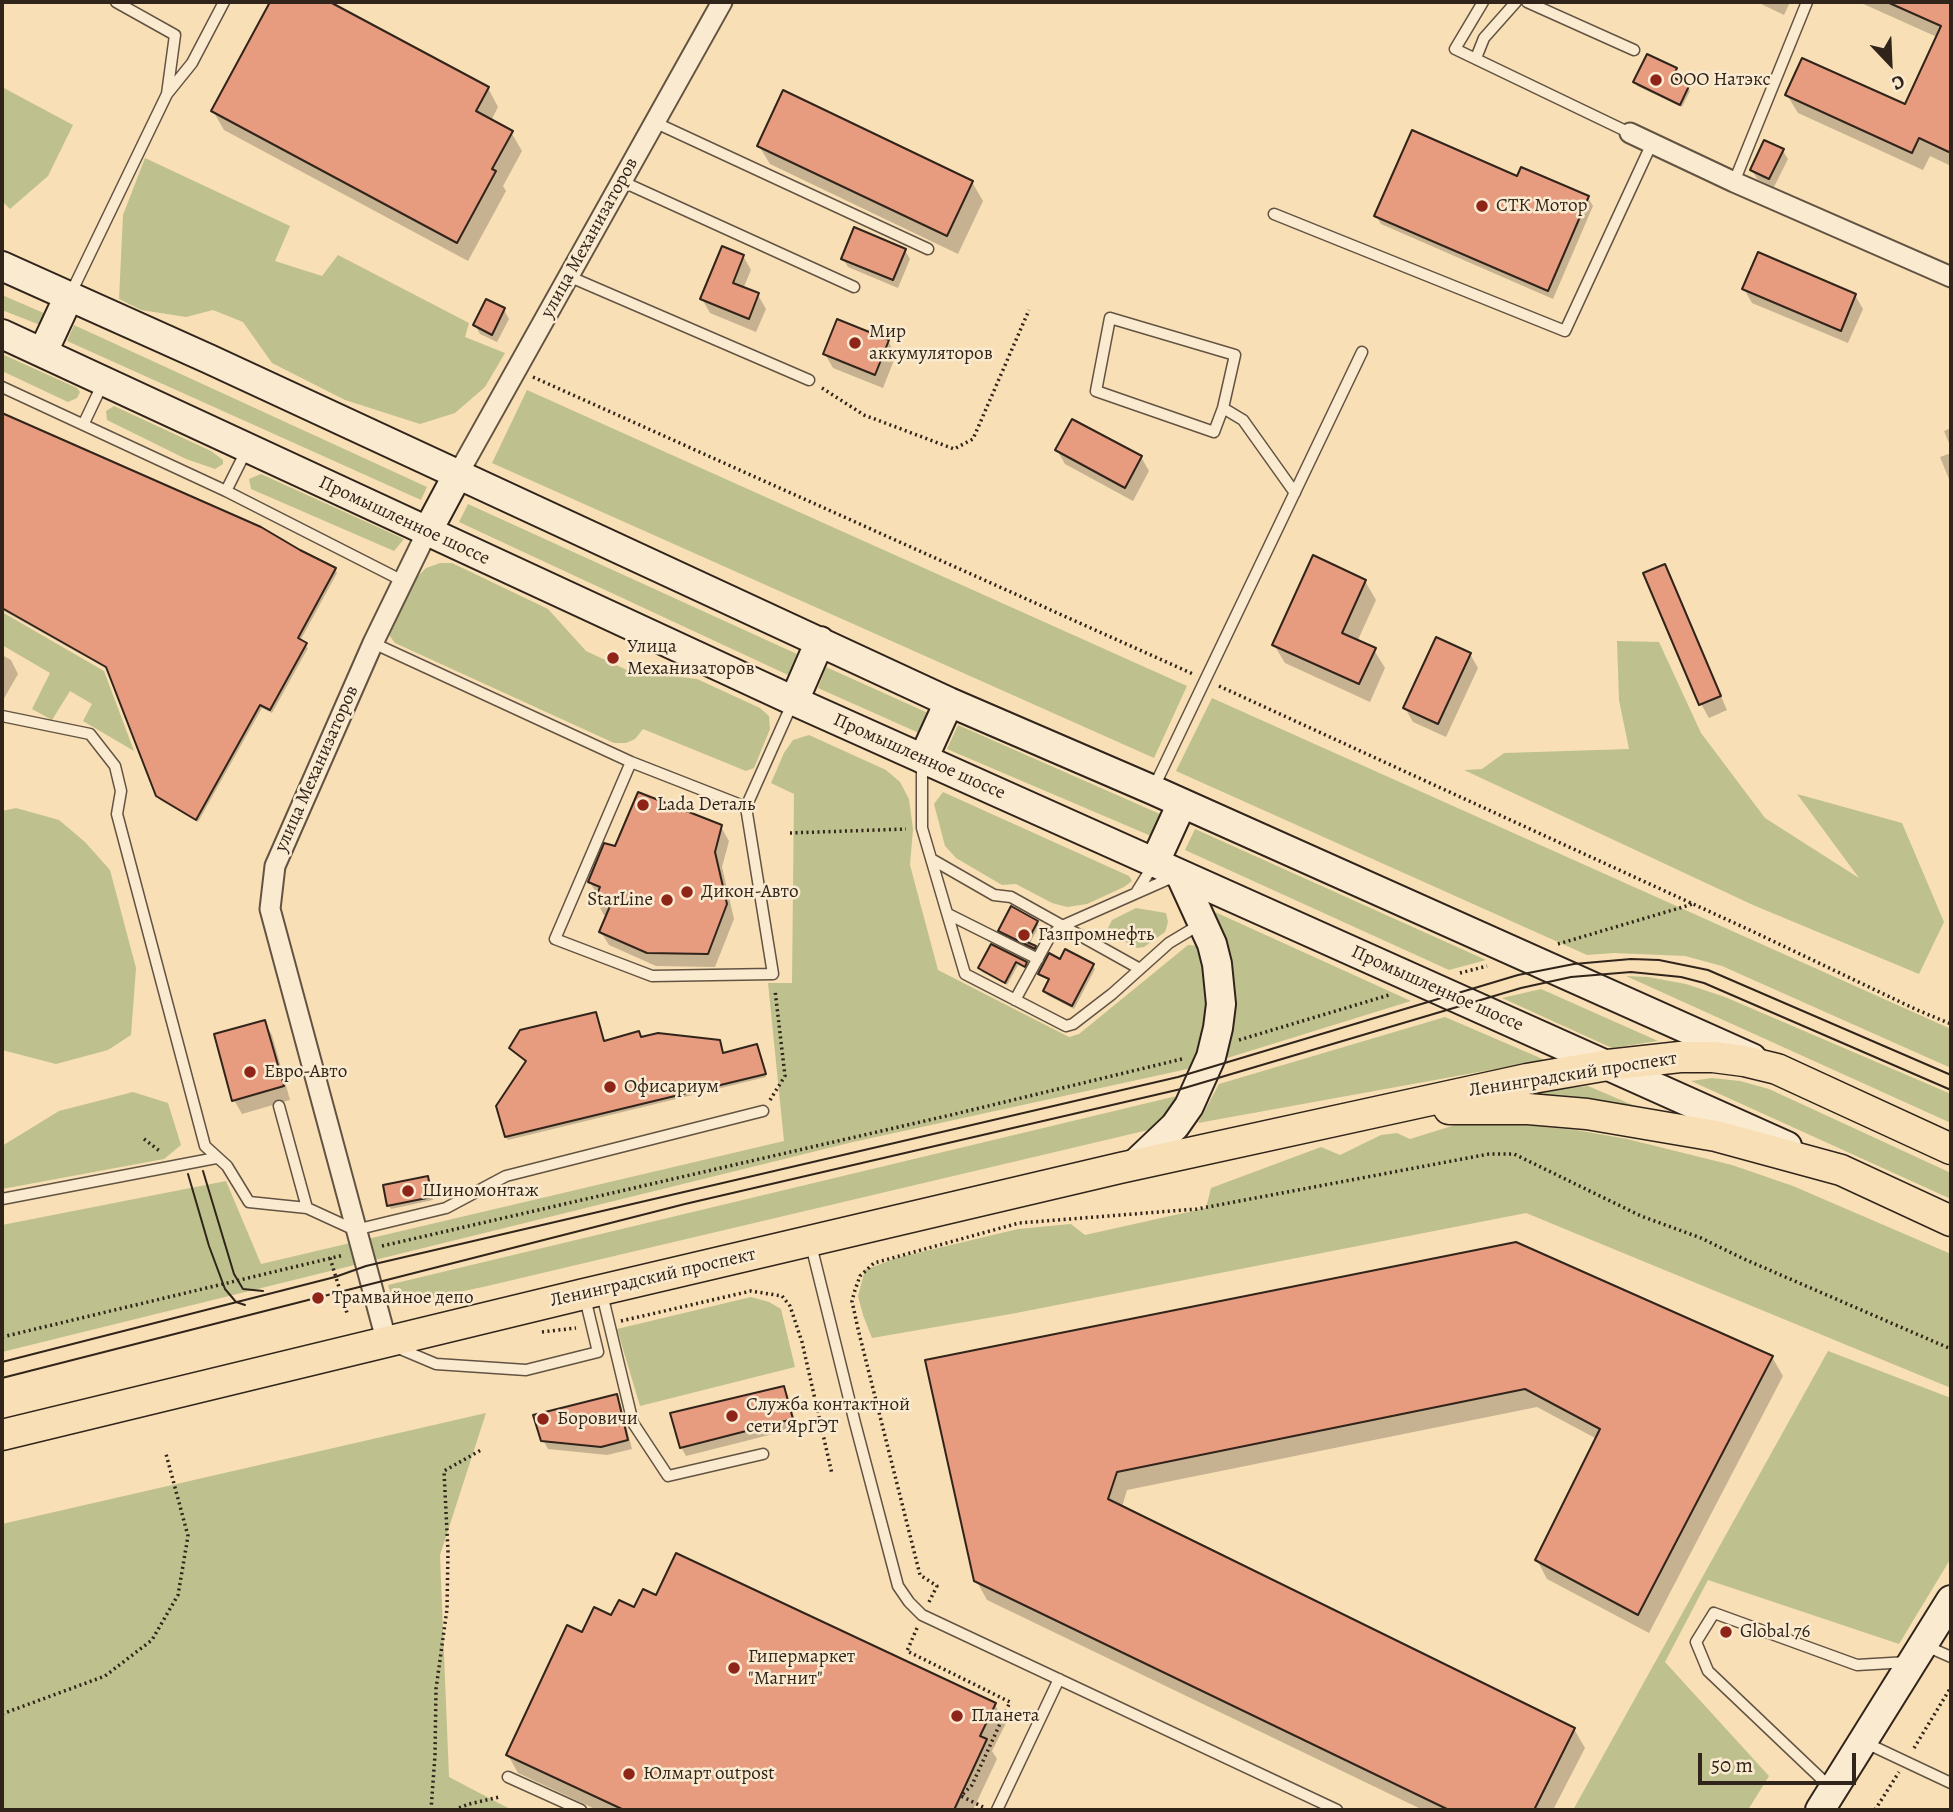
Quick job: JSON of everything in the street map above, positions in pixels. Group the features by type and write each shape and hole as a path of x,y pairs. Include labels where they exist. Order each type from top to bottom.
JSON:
{"main road":[{"path":"2,266 949,702 1153,790 1777,1069"},
{"path":"43,352 69,296"},
{"name":"Промышленное шоссе","path":"2,334 794,701 1841,1170"},
{"path":"427,532 458,474"},
{"path":"794,701 820,641"},
{"path":"923,759 949,702"},
{"path":"1134,1165 1159,1143 1182,1115 1198,1089 1213,1049 1222,1004 1221,983 1212,944 1203,923 1168,868 1182,803"},
{"name":"Ленинградский проспект","path":"2,1435 1134,1165 1527,1079 1608,1065 1680,1057 1713,1057 1777,1069 1951,1149"},
{"name":"Ленинградский проспект","path":"1306,1126 1463,1108 1587,1114 1716,1136 1841,1170 1951,1221"},
{"path":"1826,1800 1951,1600"}],"street":[{"name":"улица Механизаторов","path":"458,474 722,2"},
{"path":"1630,133 1951,277"},
{"name":"улица Механизаторов","path":"387,1343 270,909 275,866 373,643 427,532"}],"lane":[{"path":"116,2 175,35 167,94"},
{"path":"69,296 167,94 192,63 224,2"},
{"path":"1483,2 1455,48 1630,133"},
{"path":"1476,58 1484,38 1516,2"},
{"path":"1527,2 1634,50"},
{"path":"1734,181 1807,2"},
{"path":"654,122 928,249"},
{"path":"1274,214 1565,331 1651,143"},
{"path":"621,181 854,287"},
{"path":"568,276 808,380"},
{"path":"1110,318 1235,355 1223,408 1214,432 1096,391 1110,318"},
{"path":"1153,790 1362,352"},
{"path":"83,424 104,380"},
{"path":"2,387 226,491 403,581"},
{"path":"1223,408 1243,420 1296,493"},
{"path":"226,491 248,448"},
{"path":"373,643 631,762 746,807"},
{"path":"631,762 555,939 652,976 773,974 746,807 794,701"},
{"path":"2,716 90,734 116,766 121,791 117,814 205,1146 227,1166 248,1202 307,1208 355,1230 446,1208 506,1176 763,1111"},
{"path":"923,759 922,828 965,974 1066,1026 1073,1024 1169,943 1203,923"},
{"path":"933,860 994,895 1011,897 1140,969"},
{"path":"1136,894 1168,868"},
{"path":"1015,1000 1049,938 1062,926 1136,894 1168,868"},
{"path":"948,914 1038,959"},
{"path":"279,1106 307,1208"},
{"path":"2,1199 216,1158"},
{"path":"810,1241 898,1586 909,1602 922,1615 1337,1810"},
{"path":"593,1292 609,1324 633,1423 668,1476 763,1454"},
{"path":"387,1343 436,1364 526,1370 598,1352 592,1326 593,1292"},
{"path":"1826,1800 1708,1671 1696,1642 1714,1613 1857,1665 1918,1653 1951,1657"},
{"path":"997,1810 1059,1679"},
{"path":"1863,1741 1951,1783"},
{"path":"508,1777 580,1810"}],"path":[{"path":"808,380 864,415 954,449 973,439 1029,310"},
{"path":"516,370 1207,680 1951,1024"},
{"path":"790,833 922,828"},
{"path":"2,1337 1188,1058 1693,904"},
{"path":"763,1111 785,1076 773,974"},
{"path":"989,1810 961,1796 972,1785 1010,1702 907,1651 937,1586 920,1575 852,1301 860,1276 874,1263 1019,1223 1197,1209 1489,1154 1514,1154 1641,1216 1701,1238 1951,1349"},
{"path":"330,1258 347,1313"},
{"path":"609,1324 751,1291 782,1296 790,1306 802,1342 832,1474"},
{"path":"539,1332 592,1326"},
{"path":"431,1810 436,1689 447,1609 449,1552 444,1471 481,1450"},
{"path":"2,1714 105,1676 152,1640 178,1595 188,1536 166,1454"},
{"path":"454,1810 499,1797"}],"green space":[{"path":"2,87 73,125 48,176 10,209 2,201"},
{"path":"145,158 290,226 275,261 322,276 338,255 469,323 465,337 505,353 485,387 455,413 420,424 345,400 272,363 243,322 213,310 186,317 141,310 119,299 123,215"},
{"path":"2,295 46,314 40,325 2,310"},
{"path":"74,325 427,487 421,500 67,341"},
{"path":"2,354 77,388 80,392 77,398 68,402 2,371"},
{"path":"527,390 1187,686 1154,758 492,463"},
{"path":"114,406 211,451 223,460 223,464 215,469 186,459 107,420 106,411"},
{"path":"261,474 404,539 394,551 251,489 249,479"},
{"path":"468,504 797,654 788,675 459,522"},
{"path":"440,563 452,563 548,609 586,651 629,671 697,679 760,708 769,716 770,729 754,768 746,771 643,729 635,739 626,743 614,743 395,643 389,635 417,577 426,568"},
{"path":"2,612 104,671 134,751 83,721 92,704 70,691 52,720 32,709 50,673 2,645"},
{"path":"1617,641 1659,642 1701,733 1765,818 1859,878 1797,794 1902,823 1944,922 1919,974 1753,905 1464,770 1482,769 1504,753 1629,749 1619,700"},
{"path":"826,667 928,713 919,733 818,688"},
{"path":"1212,698 1951,1029 1951,1068 1722,966 1685,956 1614,953 1587,955 1176,771"},
{"path":"958,725 1160,814 1151,836 947,749"},
{"path":"809,735 886,770 900,782 909,799 913,829 910,865 938,970 1069,1037 1079,1034 1188,945 1199,946 1208,982 1209,1012 1203,1042 1192,1068 853,1142 2,1352 2,1225 226,1181 261,1264 784,1141 768,983 792,983 794,794 771,783 793,740"},
{"path":"943,792 1129,876 1132,881 1087,904 1067,907 1052,903 1016,884 1002,885 956,858 945,846 934,804"},
{"path":"16,808 59,820 85,842 110,870 136,968 131,1035 108,1050 56,1064 2,1050 2,811"},
{"path":"1195,829 1486,960 1449,970 1185,850"},
{"path":"1136,908 1166,913 1168,922 1165,932 1144,947 1137,948 1106,932 1112,920"},
{"path":"1215,912 1411,1001 1224,1059 1234,1017 1234,986 1230,956"},
{"path":"1626,976 1686,984 1725,997 1951,1094 1951,1123"},
{"path":"1541,989 1658,1041 1612,1048 1502,998"},
{"path":"1445,1017 1545,1060 1198,1123 1219,1084"},
{"path":"1712,1078 1740,1081 1769,1089 1951,1173 1951,1199 1691,1081"},
{"path":"1588,1086 1642,1109 1515,1094"},
{"path":"133,1092 168,1103 181,1145 164,1159 2,1189 2,1146 59,1111"},
{"path":"1181,1095 1161,1127 483,1287 405,1303 396,1301 388,1285"},
{"path":"1455,1125 1524,1125 1576,1130 1627,1139 1732,1165 1793,1186 1951,1254 1951,1388 1526,1213 1011,1314 872,1338 863,1315 858,1296 865,1270 896,1258 1018,1229 1071,1224 1085,1235 1206,1208 1211,1188 1321,1147 1340,1155 1381,1135 1397,1133 1410,1139"},
{"path":"751,1297 781,1309 795,1367 640,1406 617,1329"},
{"path":"1828,1351 1951,1398 1951,1558 1899,1644 1708,1580 1665,1662 1769,1776 1748,1810 1573,1810"},
{"path":"486,1413 440,1555 449,1777 512,1810 2,1810 2,1524"}],"building":[{"path":"270,2 330,2 489,87 476,111 513,131 492,169 496,171 457,243 211,111"},
{"path":"1887,2 1951,2 1951,153 1919,138 1912,153 1785,95 1802,58 1905,104 1941,26"},
{"name":"ООО Натэкс","path":"1647,54 1677,68 1673,77 1689,86 1680,105 1633,82"},
{"path":"783,90 973,181 947,236 757,146"},
{"name":"СТК Мотор","path":"1412,130 1517,176 1521,167 1589,196 1548,291 1374,216"},
{"path":"1764,140 1784,149 1769,179 1750,170"},
{"path":"854,227 906,249 893,280 841,259"},
{"path":"722,246 744,255 733,283 759,293 749,319 700,299"},
{"path":"1758,252 1856,294 1841,331 1742,289"},
{"path":"486,299 505,308 492,335 473,325"},
{"path":"837,319 889,340 875,375 823,354"},
{"path":"2,413 261,527 336,568 298,638 307,643 270,710 260,705 196,820 156,796 106,667 2,608"},
{"path":"1072,419 1142,456 1125,488 1055,450"},
{"path":"1313,555 1366,580 1342,633 1376,648 1359,684 1272,645"},
{"path":"1665,564 1721,696 1699,705 1643,573"},
{"path":"1436,637 1471,653 1438,724 1403,708"},
{"path":"638,792 722,825 715,852 727,904 708,954 647,953 599,932 610,906 594,902 600,887 588,882 604,843 615,846"},
{"path":"1011,906 1038,921 1027,942 1036,946 1035,949 998,931"},
{"path":"991,944 1027,962 1025,967 1016,962 1005,983 978,968"},
{"path":"1065,949 1094,964 1072,1006 1043,991 1049,979 1038,974 1049,953 1060,959"},
{"name":"Офисариум","path":"596,1012 604,1041 639,1031 641,1037 658,1033 720,1040 723,1053 757,1044 766,1074 505,1137 496,1106 526,1061 509,1048 520,1030"},
{"path":"265,1020 284,1086 232,1101 214,1034"},
{"name":"Шиномонтаж","path":"428,1176 432,1197 387,1206 383,1185"},
{"path":"1516,1242 1773,1356 1638,1615 1535,1560 1600,1429 1525,1389 1117,1472 1108,1499 1575,1728 1534,1810 1449,1810 974,1581 925,1360"},
{"name":"Служба контактной сети ЯрГЭТ","path":"784,1386 793,1419 680,1448 670,1413"},
{"path":"617,1394 628,1440 601,1447 541,1441 533,1415"},
{"name":"Гипермаркет \"Магнит\"","path":"676,1553 996,1703 980,1736 987,1739 954,1810 624,1810 506,1755 567,1625 582,1632 594,1607 611,1615 619,1600 634,1607 643,1589 656,1595"}],"tram line":[{"path":"2,1362 335,1277 366,1266 1178,1077 1518,975 1574,964 1631,959 1659,960 1708,970 1951,1075"},
{"path":"2,1378 685,1204 1181,1089 1521,988 1571,977 1631,972 1681,977 1704,983 1951,1090"},
{"path":"203,1171 234,1274 243,1289 263,1291"},
{"path":"188,1174 225,1289 236,1302 245,1305"}],"place":[{"name":"ООО Натэкс","path":"1656,80"},
{"name":"СТК Мотор","path":"1482,206"},
{"name":"Мир аккумуляторов","path":"855,343"},
{"name":"Улица Механизаторов","path":"613,658"},
{"name":"Lada Dеталь","path":"643,805"},
{"name":"Дикон-Авто","path":"687,892"},
{"name":"StarLine","path":"667,900"},
{"name":"Газпромнефть","path":"1024,935"},
{"name":"Евро-Авто","path":"250,1072"},
{"name":"Офисариум","path":"610,1087"},
{"name":"Шиномонтаж","path":"408,1191"},
{"name":"Трамвайное депо","path":"318,1298"},
{"name":"Служба контактной сети ЯрГЭТ","path":"732,1416"},
{"name":"Боровичи","path":"543,1419"},
{"name":"Global 76","path":"1726,1632"},
{"name":"Гипермаркет \"Магнит\"","path":"734,1668"},
{"name":"Планета","path":"957,1716"},
{"name":"Юлмарт outpost","path":"629,1774"}]}
